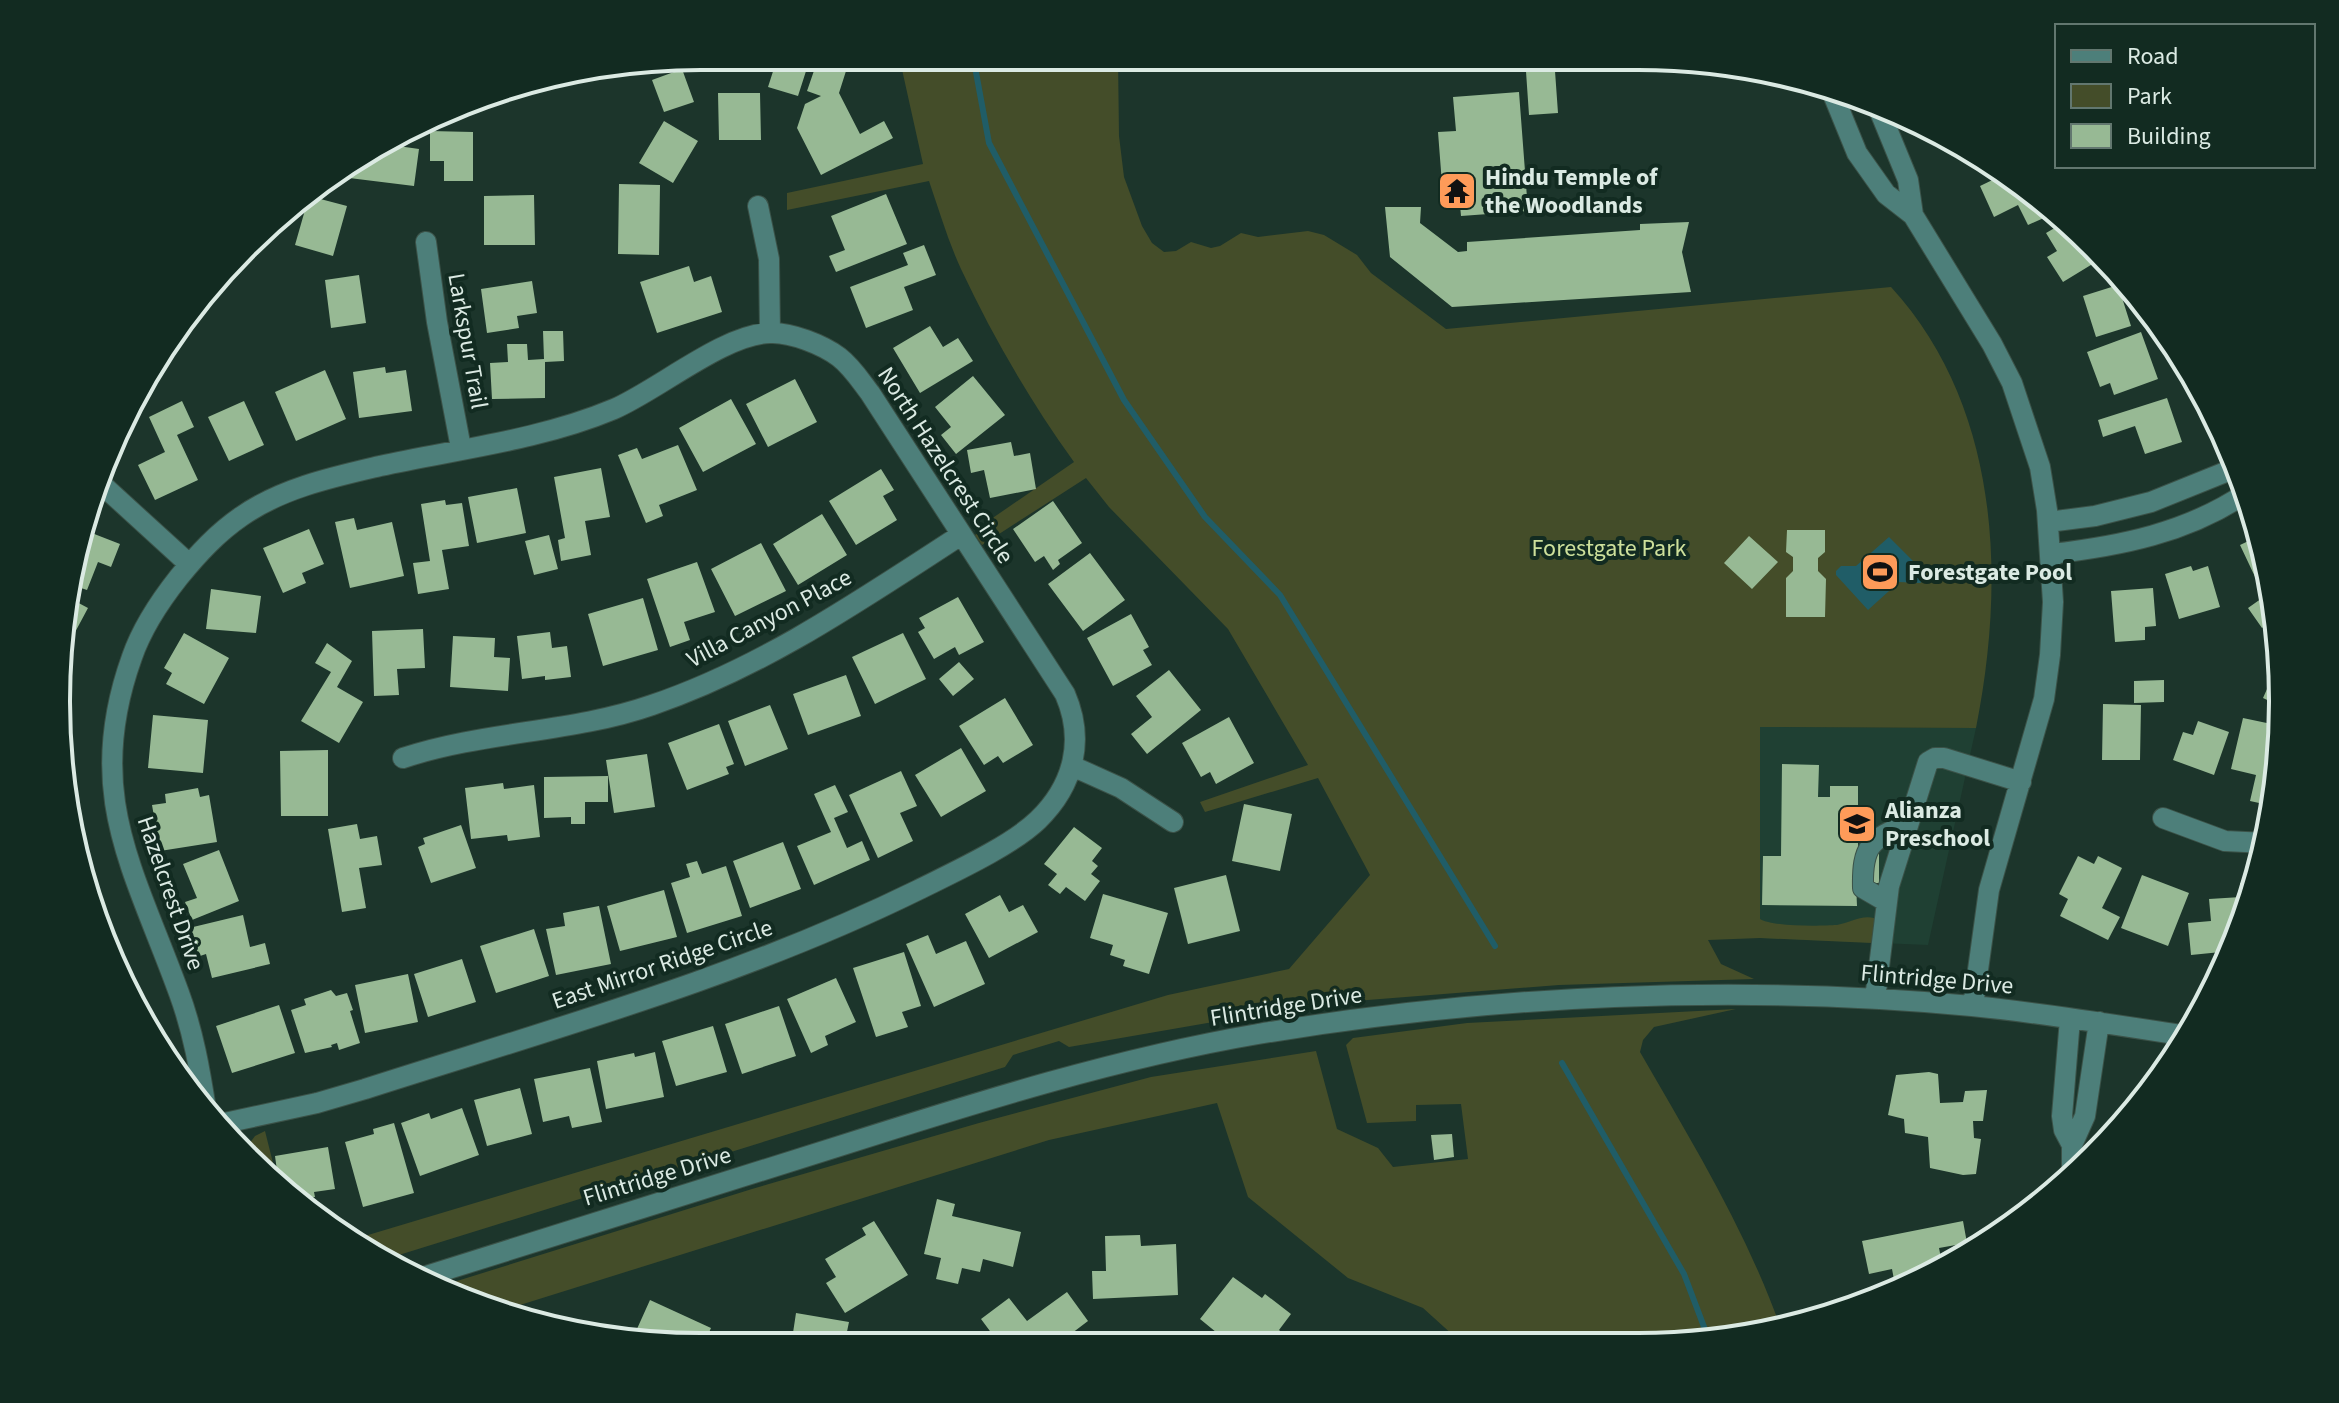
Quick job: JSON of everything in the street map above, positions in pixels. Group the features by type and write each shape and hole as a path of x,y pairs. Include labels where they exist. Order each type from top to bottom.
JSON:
{"street":[{"path":"1837,103 1857,153 1886,194 1913,215 1992,344 2012,383 2040,467 2051,554 2053,602 2050,655 2044,699 1989,890 1973,1006"},
{"path":"1883,120 1908,180 1913,215"},
{"path":"107,490 189,564 205,546 244,514 295,489 350,473 530,436 616,408 738,341 770,333 769,259 758,206"},
{"name":"Larkspur Trail","path":"426,242 437,322 461,448"},
{"name":"North Hazelcrest Circle","path":"770,333 798,338 837,355 853,371 1065,694 1076,731 1072,766"},
{"path":"2048,522 2095,516 2151,502 2225,472"},
{"path":"2051,554 2142,540 2220,511 2235,500"},
{"name":"Villa Canyon Place","path":"403,758 467,740 583,722 651,706 759,659 858,602 961,535"},
{"name":"Hazelcrest Drive","path":"189,564 161,601 132,656 120,695 113,736 112,783 125,854 179,994 196,1048 203,1089"},
{"path":"1875,999 1887,902 1927,764 1935,758 2021,782"},
{"path":"1072,766 1121,788 1173,822"},
{"name":"East Mirror Ridge Circle","path":"230,1122 365,1089 718,976 801,944 940,879 1021,833 1049,809 1072,766"},
{"path":"2163,818 2225,841 2253,842"},
{"path":"1887,902 1863,888 1866,852 1878,837 1908,824"},
{"name":"Flintridge Drive","path":"434,1273 990,1100 1173,1051 1257,1034 1424,1012 1533,1002 1718,995 1875,999 1973,1006 2174,1034"},
{"path":"2070,1019 2062,1116 2064,1130 2072,1145"},
{"path":"2072,1159 2072,1145 2085,1116 2099,1022"}],"shaded area":[{"name":"Alianza Preschool","path":"1760,727 1976,728 1928,945 1760,938"}],"green space":[{"name":"Forestgate Park","path":"902,70 1118,70 1119,136 1124,177 1142,226 1152,243 1164,252 1176,251 1191,242 1211,248 1220,246 1241,233 1258,237 1308,231 1324,235 1357,255 1371,273 1446,329 1891,287 1927,334 1954,385 1974,439 1986,496 1991,554 1991,613 1976,728 1760,727 1760,919 1786,925 1820,926 1874,918 1879,924 1872,943 1760,938 1708,940 1721,964 1754,979 1559,985 1317,1004 1069,1047 1059,1041 1013,1055 1005,1067 399,1255 366,1236 1168,995 1289,969 1370,875 1318,778 1205,812 1200,802 1308,765 1228,629 1109,507 1086,478 982,545 975,535 983,529 981,526 1074,462 1027,392 986,319 956,258 929,181 787,210 787,193 923,164"},
{"path":"1736,1009 1654,1027 1643,1040 1640,1052 1734,1220 1777,1317 1679,1332 1451,1333 1423,1308 1348,1278 1248,1197 1217,1103 1049,1140 519,1305 454,1282 752,1189 979,1123 1151,1077 1316,1051 1337,1129 1378,1148 1393,1167 1468,1159 1461,1104 1416,1105 1416,1121 1367,1123 1346,1045 1353,1038 1467,1023"},
{"path":"265,1131 274,1165 250,1143"}],"water":[{"name":"Forestgate Pool","path":"1889,537 1926,574 1926,579 1920,583 1899,582 1868,610 1836,575 1836,571 1841,566 1856,566"}],"building":[{"path":"683,70 694,102 664,112 652,80"},
{"path":"773,70 806,70 798,96 768,87"},
{"path":"814,70 846,71 839,93 860,134 884,121 893,138 821,175 797,128 805,104 821,96 807,91"},
{"path":"1526,70 1555,70 1558,113 1529,115"},
{"path":"1519,92 1528,211 1461,216 1458,183 1442,184 1438,132 1456,131 1453,97"},
{"path":"718,93 760,93 761,140 719,140"},
{"path":"664,121 698,141 673,183 639,163"},
{"path":"430,131 473,132 473,181 444,181 444,161 430,161"},
{"path":"401,146 419,149 414,186 348,178"},
{"path":"1993,180 2043,218 2028,225 2018,205 1994,217 1980,186"},
{"path":"619,184 660,185 659,255 618,254"},
{"path":"886,194 907,244 836,272 829,256 845,250 831,216"},
{"path":"534,195 535,245 484,245 484,196"},
{"path":"317,200 347,206 333,256 295,245 305,210"},
{"path":"1385,207 1421,207 1420,223 1458,252 1467,251 1467,242 1640,230 1640,224 1689,222 1682,252 1691,292 1452,307 1390,257"},
{"path":"2055,228 2092,264 2063,282 2047,257 2057,251 2046,233"},
{"path":"924,245 936,275 904,287 913,310 866,328 850,287 908,265 903,253"},
{"path":"689,266 694,282 711,276 722,312 657,333 640,282"},
{"path":"359,275 366,323 331,328 325,280"},
{"path":"532,281 537,313 517,316 519,328 487,333 481,289"},
{"path":"2113,286 2122,296 2131,326 2096,337 2083,296"},
{"path":"930,326 943,347 958,338 973,361 920,393 893,348"},
{"path":"543,331 563,331 564,361 545,362 545,398 492,399 490,363 508,362 507,344 527,344 528,360 544,359"},
{"path":"2141,332 2158,379 2114,395 2110,383 2100,387 2087,352"},
{"path":"385,367 386,373 406,370 412,411 359,418 353,372"},
{"path":"325,370 346,419 296,441 275,392"},
{"path":"973,376 1005,415 956,454 941,435 951,427 935,407"},
{"path":"795,379 817,422 768,447 746,404"},
{"path":"2167,398 2182,442 2145,454 2135,426 2103,437 2098,420"},
{"path":"731,399 756,444 703,472 679,428"},
{"path":"182,401 194,427 177,435 198,480 155,500 138,465 165,452 149,417"},
{"path":"244,401 264,445 229,461 208,417"},
{"path":"1011,442 1014,456 1030,453 1036,489 990,498 984,470 971,473 967,450"},
{"path":"678,445 697,490 659,505 663,516 646,523 618,455 637,448 642,459"},
{"path":"601,468 610,517 585,521 591,555 561,561 558,540 565,538 554,477"},
{"path":"881,469 894,490 883,496 897,520 856,545 829,501"},
{"path":"517,488 526,533 477,543 468,497"},
{"path":"445,500 446,505 462,503 469,546 442,550 449,589 418,594 413,563 430,561 421,504"},
{"path":"1053,501 1082,543 1058,560 1060,564 1053,570 1044,556 1035,562 1013,529"},
{"path":"822,514 847,555 798,585 773,544"},
{"path":"354,518 357,530 392,522 404,576 350,588 335,522"},
{"path":"309,529 324,564 302,573 306,583 283,593 263,548"},
{"path":"1787,530 1825,530 1825,552 1818,558 1818,571 1826,579 1825,617 1786,617 1786,578 1793,571 1793,557 1786,552"},
{"path":"93,534 120,544 111,567 98,562 87,590 80,588"},
{"path":"549,535 558,569 534,575 525,541"},
{"path":"1749,536 1778,562 1752,589 1724,563"},
{"path":"2248,541 2257,581 2257,581 2240,545"},
{"path":"761,543 786,591 735,616 711,569"},
{"path":"1090,553 1125,600 1083,631 1048,584"},
{"path":"697,562 715,612 684,622 690,640 670,647 647,579"},
{"path":"2191,566 2193,571 2208,566 2220,607 2179,619 2165,574"},
{"path":"2153,588 2156,626 2145,627 2145,640 2115,642 2111,591"},
{"path":"211,589 261,596 256,633 206,629"},
{"path":"958,597 984,642 959,655 955,647 934,659 918,632 925,628 919,618"},
{"path":"643,598 658,650 603,666 588,614"},
{"path":"2261,599 2265,626 2262,628 2248,608"},
{"path":"78,603 88,608 73,635"},
{"path":"1131,614 1149,647 1143,650 1152,665 1113,686 1087,638"},
{"path":"423,629 425,668 397,669 399,695 374,696 372,631"},
{"path":"550,632 552,648 567,646 571,677 522,679 517,636"},
{"path":"184,633 229,658 204,704 166,684 172,673 164,668"},
{"path":"903,633 926,679 875,704 852,657"},
{"path":"453,636 495,638 494,657 510,658 508,691 450,687"},
{"path":"327,643 352,661 337,687 363,702 339,743 301,721 331,672 315,663"},
{"path":"959,662 974,679 953,696 939,679"},
{"path":"1169,670 1201,710 1147,754 1131,734 1152,717 1136,696"},
{"path":"846,675 861,716 808,735 793,694"},
{"path":"2164,680 2164,702 2134,703 2134,681"},
{"path":"2269,685 2269,701 2263,698"},
{"path":"1005,698 1033,745 1003,763 998,756 984,765 959,726"},
{"path":"2103,704 2141,705 2140,760 2102,760"},
{"path":"770,705 788,749 745,766 728,721"},
{"path":"153,715 208,720 203,773 148,768"},
{"path":"1229,717 1254,763 1216,784 1210,772 1201,777 1182,743"},
{"path":"2243,718 2268,723 2261,803 2250,801 2256,775 2231,769"},
{"path":"2198,721 2229,732 2214,775 2173,760 2183,732 2193,735"},
{"path":"719,724 734,764 726,767 729,774 687,790 668,743"},
{"path":"961,748 986,791 941,817 915,775"},
{"path":"328,750 328,816 281,816 280,751"},
{"path":"647,754 655,807 614,813 606,760"},
{"path":"1782,764 1819,765 1818,797 1830,797 1830,786 1858,786 1858,850 1879,851 1879,883 1856,883 1857,906 1762,905 1763,856 1781,856"},
{"path":"901,771 917,806 900,813 913,841 878,858 849,795"},
{"path":"608,776 608,802 585,802 585,824 571,824 571,817 544,818 544,777"},
{"path":"503,783 504,789 534,785 540,837 508,841 507,835 471,839 465,788"},
{"path":"835,785 848,812 834,818 847,848 862,841 870,860 814,885 797,846 831,832 814,794"},
{"path":"198,788 200,797 209,795 217,842 160,851 152,805 166,803 165,794"},
{"path":"1244,804 1292,814 1280,871 1232,861"},
{"path":"357,824 360,839 377,836 382,865 359,868 366,908 342,912 328,829"},
{"path":"461,825 476,868 431,883 418,847 425,844 423,838"},
{"path":"1074,827 1102,848 1092,861 1098,866 1091,874 1100,881 1085,901 1066,887 1060,894 1048,885 1057,874 1044,864"},
{"path":"783,842 801,889 750,908 733,861"},
{"path":"219,850 239,901 192,920 185,902 197,898 183,864"},
{"path":"2078,856 2094,864 2098,856 2122,868 2102,908 2120,917 2108,940 2060,916 2068,899 2059,894"},
{"path":"697,861 702,874 726,866 742,916 687,933 671,883 690,877 686,864"},
{"path":"1226,875 1240,931 1188,944 1174,888"},
{"path":"2142,875 2189,893 2168,946 2121,928"},
{"path":"664,890 677,937 620,951 607,906"},
{"path":"1103,894 1168,913 1149,974 1123,966 1125,960 1110,955 1113,945 1090,938"},
{"path":"1000,895 1009,912 1023,905 1038,932 989,958 965,914"},
{"path":"2237,897 2217,952 2191,955 2188,923 2211,921 2209,899"},
{"path":"599,906 611,964 556,975 546,929 565,926 563,913"},
{"path":"243,915 250,947 265,943 270,964 212,978 206,954 197,957 189,928"},
{"path":"534,929 549,976 496,993 480,946"},
{"path":"928,935 936,954 966,941 985,984 934,1007 906,944"},
{"path":"904,952 921,1006 902,1012 908,1027 876,1037 853,968"},
{"path":"462,959 476,1002 428,1017 414,974"},
{"path":"408,974 418,1022 365,1033 355,985"},
{"path":"836,978 856,1022 825,1036 828,1045 811,1053 787,999"},
{"path":"331,990 336,996 347,993 360,1043 339,1050 337,1043 305,1053 291,1010 306,1005 304,999"},
{"path":"279,1005 295,1053 232,1073 216,1026"},
{"path":"779,1006 796,1056 742,1074 725,1024"},
{"path":"713,1026 727,1072 676,1086 662,1041"},
{"path":"655,1052 664,1097 606,1109 597,1061"},
{"path":"590,1068 602,1122 572,1128 569,1116 543,1122 534,1079"},
{"path":"1938,1074 1940,1103 1963,1102 1965,1091 1987,1090 1983,1121 1973,1121 1974,1138 1981,1139 1976,1174 1963,1175 1930,1168 1928,1137 1905,1133 1904,1119 1888,1115 1896,1075"},
{"path":"520,1088 532,1134 487,1146 474,1100"},
{"path":"462,1108 479,1155 420,1176 401,1123 429,1113 431,1119"},
{"path":"394,1123 414,1193 363,1207 345,1142 374,1134 373,1129"},
{"path":"1452,1134 1454,1157 1434,1160 1431,1135"},
{"path":"328,1147 335,1189 314,1192 315,1197 311,1198 277,1168 275,1156"},
{"path":"937,1199 955,1204 952,1216 1021,1232 1013,1267 983,1259 980,1272 962,1268 958,1284 936,1279 941,1258 924,1254"},
{"path":"874,1221 908,1275 845,1313 826,1283 836,1277 825,1259 866,1235 862,1228"},
{"path":"1963,1221 1966,1240 1939,1248 1940,1255 1894,1278 1892,1269 1869,1274 1862,1241"},
{"path":"1140,1235 1141,1246 1176,1244 1178,1295 1093,1299 1092,1271 1106,1271 1105,1236"},
{"path":"1233,1277 1262,1298 1265,1294 1291,1314 1279,1330 1283,1333 1217,1333 1200,1319"},
{"path":"1067,1292 1088,1321 1072,1333 991,1333 981,1319 1009,1298 1027,1321"},
{"path":"650,1300 711,1328 709,1333 637,1330"},
{"path":"796,1313 849,1322 847,1333 793,1333"}],"waterway":[{"path":"976,70 989,143 1124,400 1205,517 1280,595 1495,946"},
{"path":"1562,1063 1684,1274 1705,1329"}],"place":[{"name":"Hindu Temple of the Woodlands","path":"1457,191"},
{"name":"Forestgate Pool","path":"1880,572"},
{"name":"Alianza Preschool","path":"1857,824"}]}
